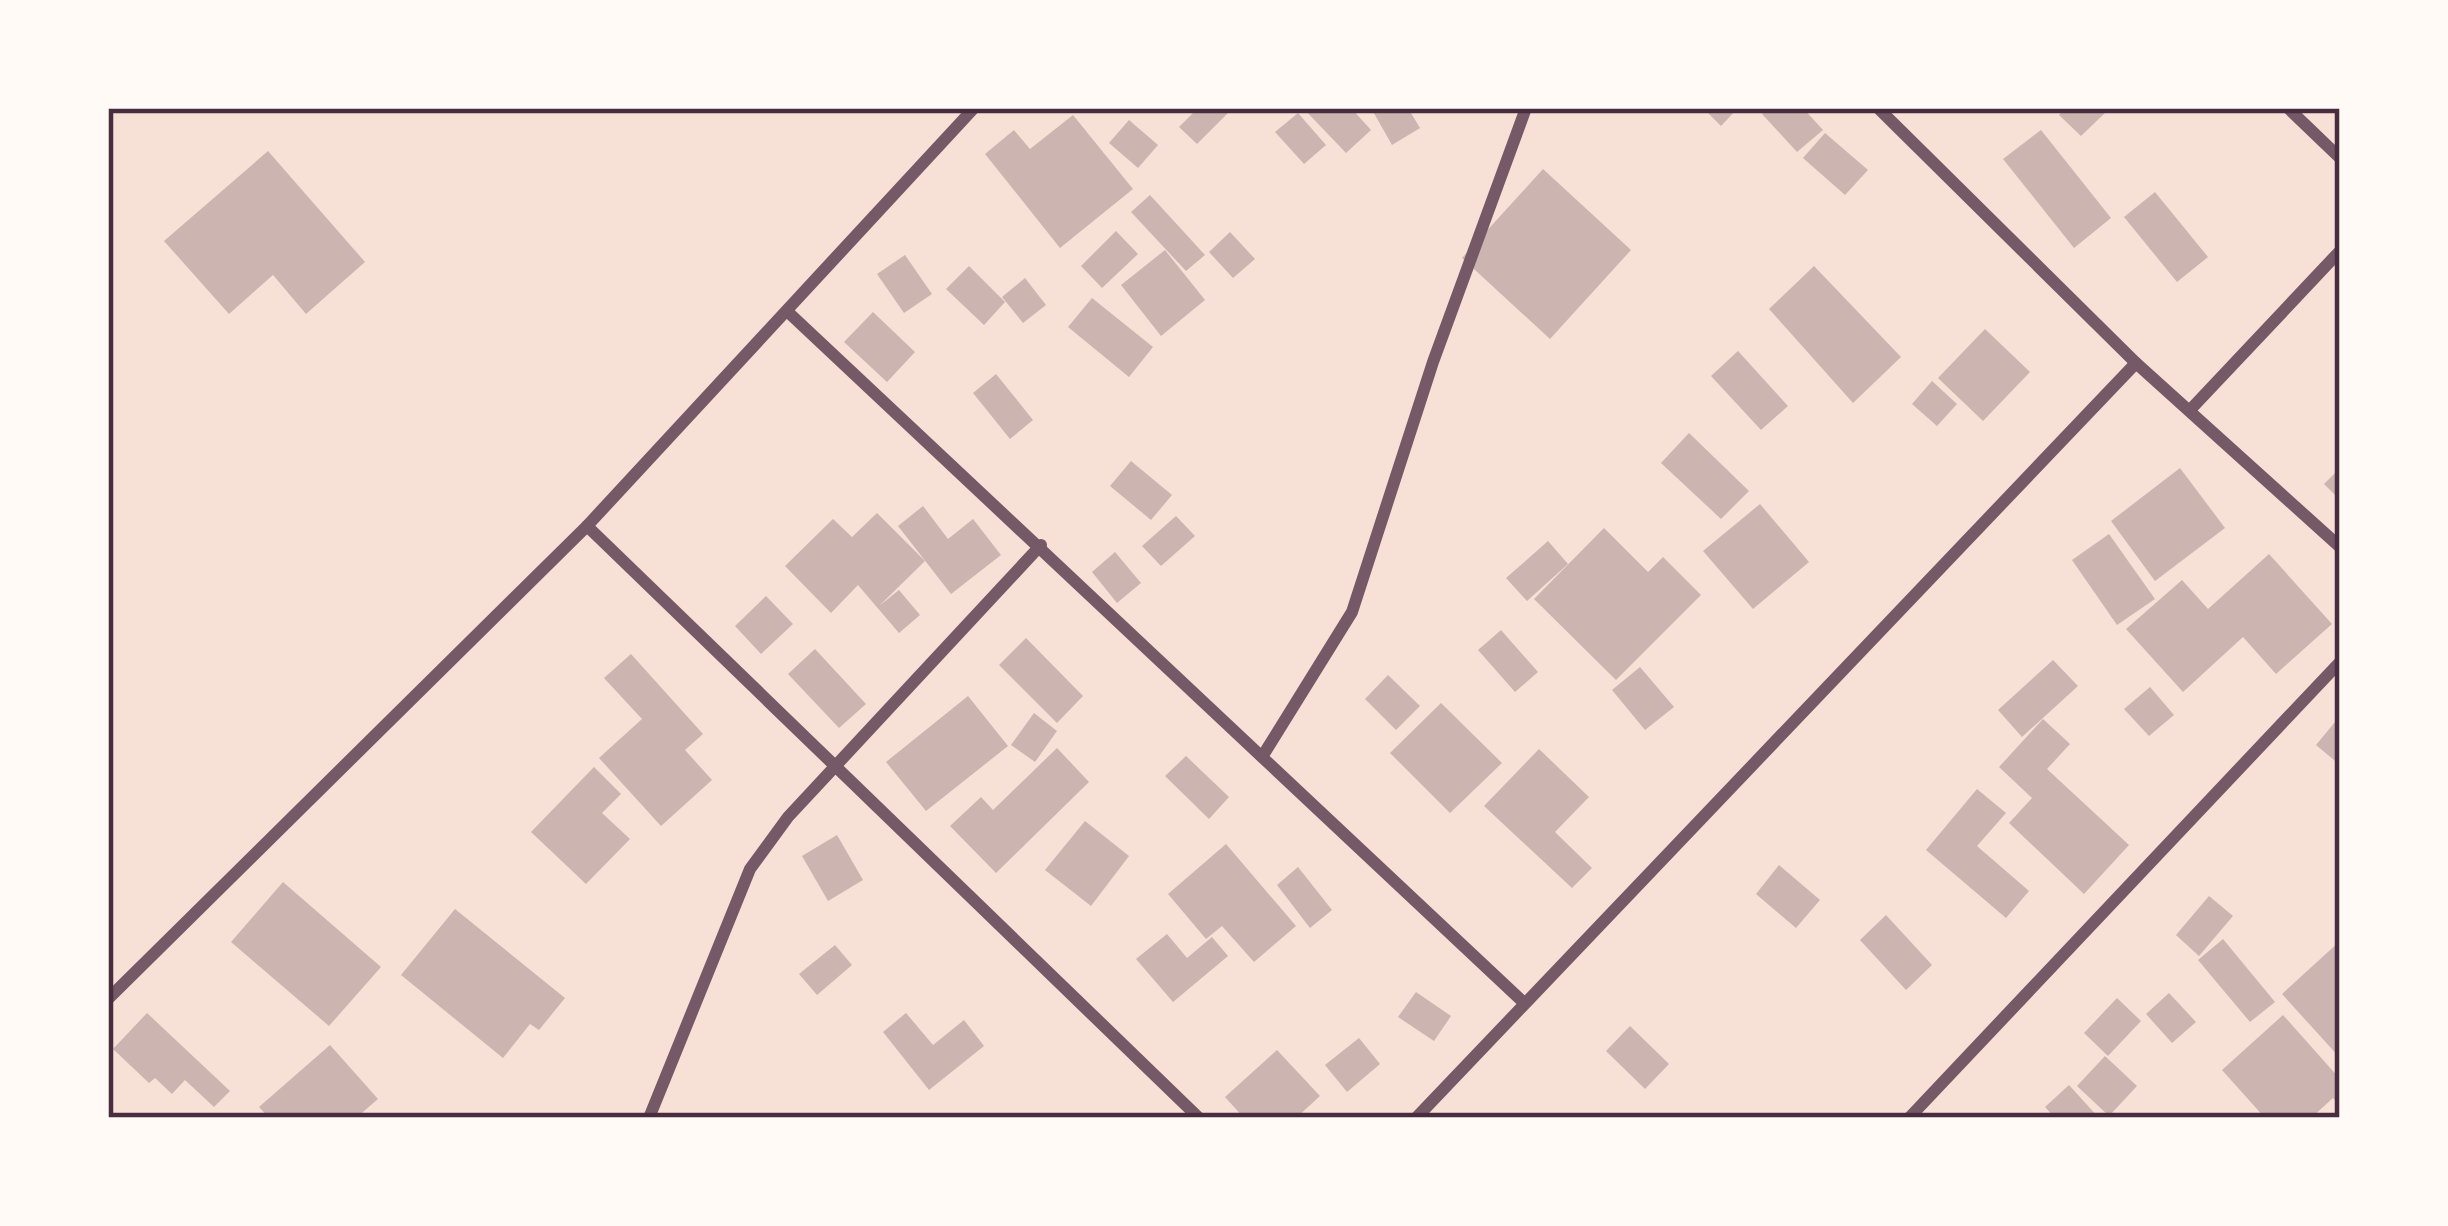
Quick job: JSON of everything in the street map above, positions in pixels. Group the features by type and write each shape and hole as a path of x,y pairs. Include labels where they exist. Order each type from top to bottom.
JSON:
{"street":[{"path":"108,999 586,526 974,108"},
{"path":"1262,757 1352,612 1432,362 1526,108"},
{"path":"1878,108 2136,362 2340,548"},
{"path":"2288,108 2339,156"},
{"path":"2191,409 2340,251"},
{"path":"788,312 1523,1002"},
{"path":"1415,1118 2136,362"},
{"path":"586,526 1199,1118"},
{"path":"650,1118 750,868 788,817 1041,545"},
{"path":"1909,1118 2340,662"}],"building":[{"path":"1198,108 1233,108 1197,144 1179,127"},
{"path":"1303,108 1351,108 1371,130 1346,153"},
{"path":"1371,108 1408,108 1420,128 1392,145"},
{"path":"1703,108 1738,108 1721,126"},
{"path":"1769,108 1803,108 1823,130 1797,152 1762,114"},
{"path":"2065,108 2106,112 2081,136 2059,115"},
{"path":"1298,113 1326,145 1304,164 1275,132"},
{"path":"1073,115 1133,189 1060,248 985,154 1014,130 1030,149"},
{"path":"1129,120 1158,145 1138,168 1109,143"},
{"path":"2041,130 2111,218 2074,248 2003,159"},
{"path":"1825,133 1868,170 1845,195 1803,158"},
{"path":"268,151 365,262 306,314 273,275 229,314 164,241"},
{"path":"1543,169 1631,250 1550,339 1462,258"},
{"path":"2155,192 2208,257 2177,282 2124,217"},
{"path":"1150,195 1205,255 1186,271 1131,212"},
{"path":"1116,231 1138,254 1102,288 1081,266"},
{"path":"1230,232 1255,259 1233,278 1209,252"},
{"path":"1165,250 1205,300 1161,336 1121,285"},
{"path":"905,255 932,294 904,313 877,274"},
{"path":"969,266 1005,302 984,325 946,289"},
{"path":"1814,266 1901,357 1853,403 1769,309"},
{"path":"1025,278 1046,305 1023,323 1002,297"},
{"path":"1092,298 1153,347 1129,377 1068,327"},
{"path":"873,312 915,352 887,382 844,342"},
{"path":"1985,329 2030,372 1983,421 1938,378"},
{"path":"1738,351 1788,406 1761,430 1711,376"},
{"path":"996,374 1033,420 1010,439 973,393"},
{"path":"1932,381 1957,404 1937,426 1912,404"},
{"path":"1689,433 1749,491 1721,519 1661,463"},
{"path":"1131,461 1172,495 1151,520 1110,486"},
{"path":"2180,468 2225,528 2155,581 2111,521"},
{"path":"2340,468 2340,500 2324,484"},
{"path":"1760,504 1809,562 1753,609 1703,551"},
{"path":"923,506 948,539 973,519 1001,555 951,594 898,526"},
{"path":"877,513 925,561 879,606 899,590 920,615 899,633 858,585 831,613 785,566 833,519 852,537"},
{"path":"1176,516 1195,536 1161,566 1142,546"},
{"path":"1604,528 1648,572 1663,557 1701,595 1616,680 1534,599"},
{"path":"2109,534 2155,599 2117,625 2072,560"},
{"path":"1548,541 1568,564 1527,601 1506,578"},
{"path":"1115,552 1141,583 1117,603 1092,572"},
{"path":"2269,554 2332,624 2276,674 2243,637 2183,692 2126,629 2182,580 2208,609"},
{"path":"766,596 793,624 761,654 735,626"},
{"path":"1501,630 1538,672 1515,692 1478,650"},
{"path":"1026,638 1083,696 1057,723 999,665"},
{"path":"815,649 866,704 839,728 788,674"},
{"path":"631,654 703,734 685,750 712,780 661,826 599,758 642,719 604,678"},
{"path":"2053,660 2078,686 2022,737 1998,710"},
{"path":"1640,667 1674,707 1645,730 1612,690"},
{"path":"1388,675 1420,706 1396,730 1365,699"},
{"path":"2150,687 2174,715 2149,736 2124,709"},
{"path":"968,696 1008,746 926,811 886,762"},
{"path":"1441,703 1502,763 1450,813 1390,753"},
{"path":"1034,713 1057,731 1035,762 1011,745"},
{"path":"2043,719 2070,744 2047,769 2129,845 2084,894 2009,823 2032,798 1999,767"},
{"path":"2335,722 2340,726 2340,765 2316,745"},
{"path":"1057,748 1089,782 996,873 950,826 981,797 993,810"},
{"path":"1539,749 1589,797 1555,832 1592,868 1572,888 1484,806"},
{"path":"1186,756 1229,797 1209,819 1165,776"},
{"path":"594,767 621,794 602,813 630,839 586,884 531,832"},
{"path":"1977,789 2006,813 1977,846 2029,891 2006,918 1926,850"},
{"path":"1085,821 1129,856 1091,906 1045,870"},
{"path":"837,835 863,880 828,901 802,856"},
{"path":"1226,844 1296,926 1254,962 1222,926 1206,939 1168,894"},
{"path":"1779,865 1820,900 1796,928 1756,894"},
{"path":"1298,867 1332,910 1310,928 1277,885"},
{"path":"283,882 381,967 329,1026 231,942"},
{"path":"2209,896 2233,916 2199,956 2176,935"},
{"path":"455,909 565,998 539,1030 530,1024 503,1058 401,975"},
{"path":"1886,915 1932,965 1906,990 1860,940"},
{"path":"1167,934 1187,958 1212,937 1228,956 1173,1002 1136,959"},
{"path":"2223,939 2275,1002 2250,1022 2198,960"},
{"path":"2340,941 2340,1058 2282,994"},
{"path":"835,945 852,965 817,995 799,974"},
{"path":"1416,992 1451,1016 1434,1041 1398,1017"},
{"path":"2169,993 2196,1022 2172,1043 2146,1014"},
{"path":"2117,998 2141,1021 2108,1056 2084,1033"},
{"path":"147,1013 230,1091 214,1107 185,1080 172,1094 155,1078 149,1083 113,1049"},
{"path":"906,1013 933,1045 964,1020 984,1046 929,1090 883,1032"},
{"path":"2283,1015 2340,1079 2340,1106 2333,1098 2311,1118 2265,1118 2222,1070"},
{"path":"1630,1026 1669,1064 1645,1089 1606,1051"},
{"path":"1359,1038 1380,1064 1347,1092 1325,1065"},
{"path":"330,1045 378,1099 356,1118 269,1118 259,1107"},
{"path":"1277,1050 1320,1096 1296,1118 1244,1118 1225,1097"},
{"path":"2105,1056 2137,1086 2109,1116 2077,1086"},
{"path":"2069,1085 2099,1118 2055,1118 2045,1107"}]}
